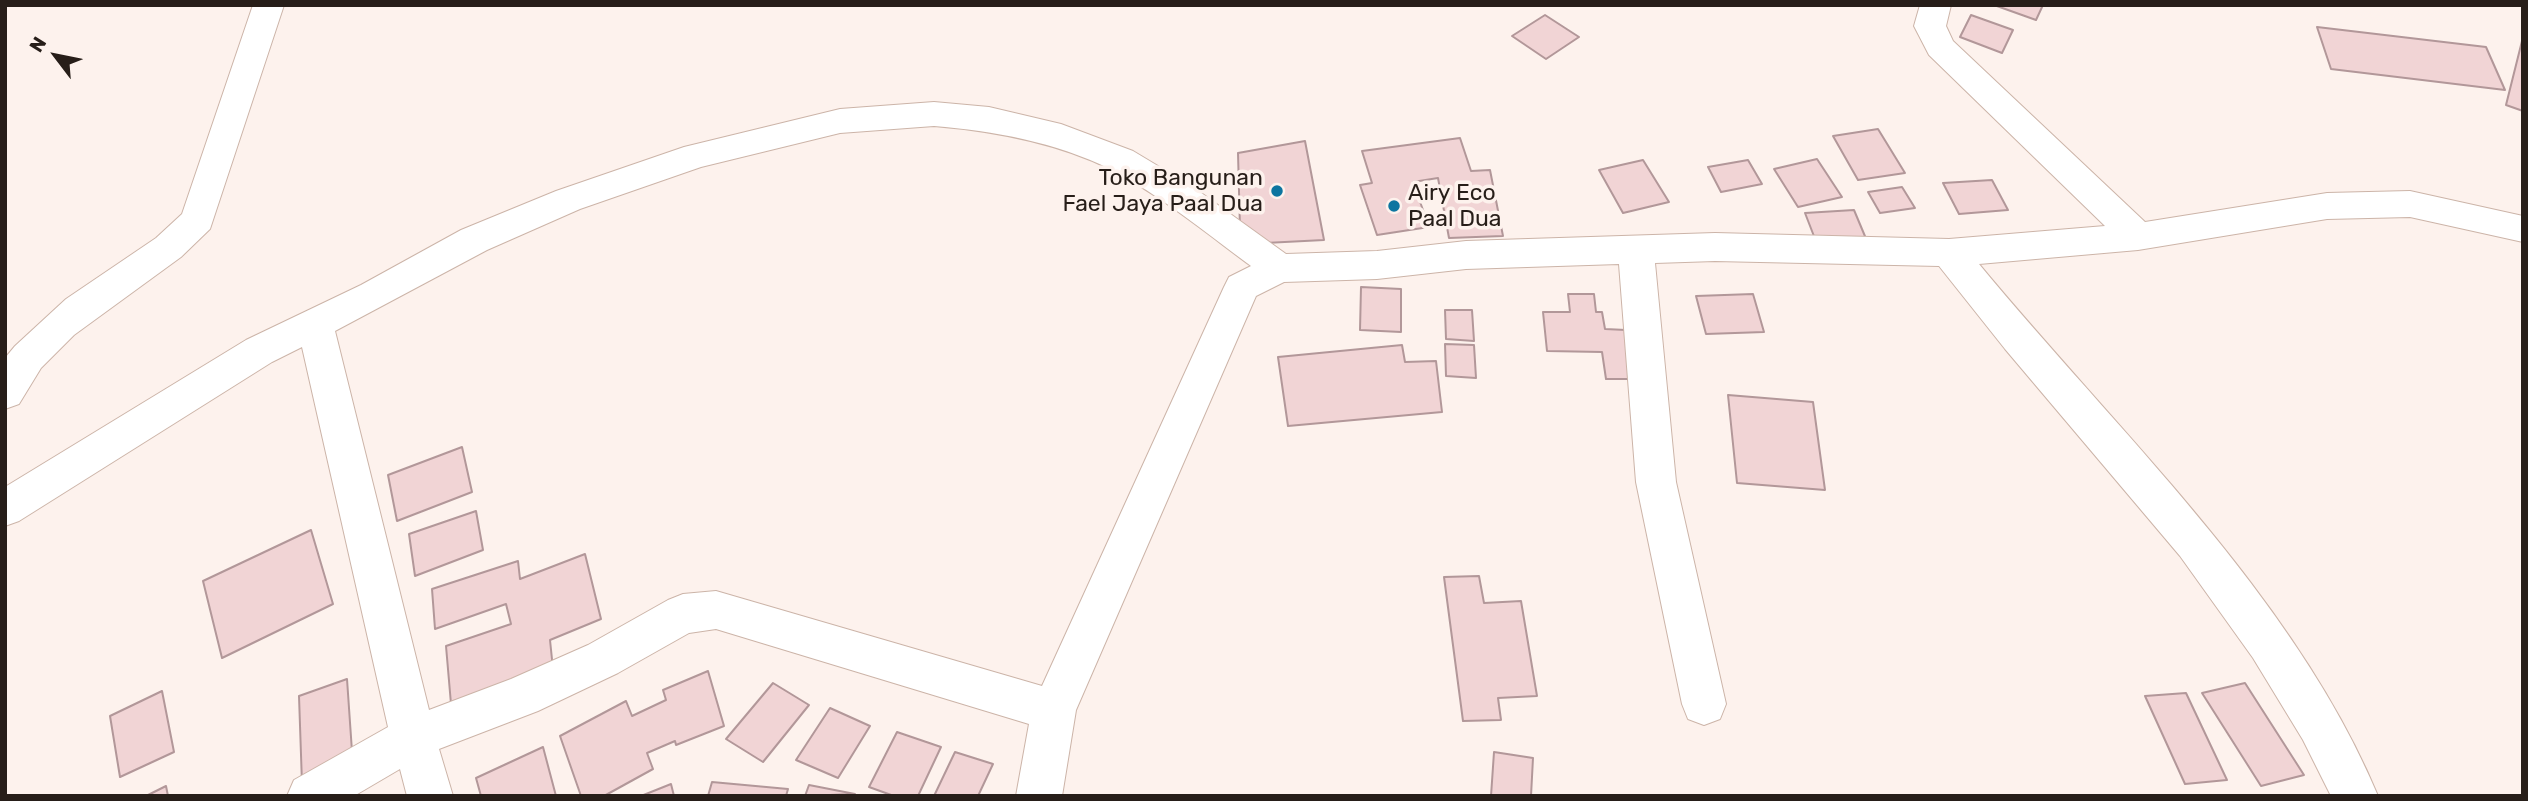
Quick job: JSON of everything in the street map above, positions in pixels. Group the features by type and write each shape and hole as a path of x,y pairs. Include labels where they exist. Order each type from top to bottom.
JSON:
{"street":[{"path":"5,393 10,380 41,342 119,281 180,239 198,220 269,5"},
{"path":"1936,5 1930,26 1940,47 2138,237"},
{"path":"5,508 259,351 474,240 568,200 696,156 840,121 934,114 989,119 1049,133 1121,160 1181,196 1279,268"},
{"path":"1039,796 1054,710 1153,482 1242,287 1279,268 1377,265 1466,255 1715,247 1949,253 2138,237 2327,206 2410,204 2523,229"},
{"path":"1636,250 1656,482 1704,704"},
{"path":"1949,253 2018,338 2196,543 2268,644 2319,725 2355,796"},
{"path":"315,324 413,737 430,796"},
{"path":"310,796 413,737 523,696 603,659 683,614 716,610 1054,710"}],"building":[{"path":"1994,5 2043,5 2036,20"},
{"path":"1545,15 1579,37 1546,59 1512,36"},
{"path":"1971,15 2013,30 2002,53 1960,37"},
{"path":"2317,27 2486,47 2505,90 2331,69"},
{"path":"2523,37 2523,111 2506,105"},
{"path":"1878,129 1905,173 1858,180 1833,136"},
{"name":"Airy Eco Paal Dua","path":"1460,138 1471,171 1490,170 1503,236 1449,238 1438,178 1413,182 1429,227 1377,235 1360,185 1372,183 1362,151"},
{"name":"Toko Bangunan Fael Jaya Paal Dua","path":"1305,141 1324,240 1265,243 1240,229 1238,153"},
{"path":"1817,159 1842,197 1798,207 1774,169"},
{"path":"1643,160 1669,202 1623,213 1599,170"},
{"path":"1748,160 1762,184 1721,192 1708,167"},
{"path":"1992,180 2008,210 1959,214 1943,183"},
{"path":"1902,187 1915,208 1880,213 1868,192"},
{"path":"1854,210 1867,241 1817,244 1805,213"},
{"path":"1361,287 1401,289 1401,332 1360,330"},
{"path":"1568,294 1594,294 1596,312 1602,312 1605,329 1626,330 1635,379 1606,379 1602,352 1547,351 1543,312 1570,312"},
{"path":"1753,294 1764,332 1706,334 1696,296"},
{"path":"1445,310 1472,310 1474,341 1446,339"},
{"path":"1445,344 1474,345 1476,378 1446,376"},
{"path":"1402,345 1405,362 1436,361 1442,412 1288,426 1278,357"},
{"path":"1728,395 1813,402 1825,490 1737,483"},
{"path":"462,447 472,492 397,521 388,475"},
{"path":"476,511 483,550 415,576 409,534"},
{"path":"311,530 333,604 222,658 203,581"},
{"path":"585,554 601,619 550,640 553,669 451,704 446,646 511,624 506,604 435,629 432,589 518,561 520,579"},
{"path":"1479,576 1484,603 1521,601 1537,696 1498,698 1501,720 1463,721 1444,577"},
{"path":"708,671 724,726 647,753 653,769 604,796 581,796 560,736 626,701 632,716 666,700 663,690"},
{"path":"347,679 353,766 302,784 299,696"},
{"path":"773,683 809,705 763,762 726,739"},
{"path":"2245,683 2304,775 2261,786 2202,693"},
{"path":"162,691 174,752 120,777 110,716"},
{"path":"2186,693 2227,780 2185,784 2145,696"},
{"path":"830,708 870,726 838,778 796,760"},
{"path":"897,732 941,747 918,796 894,796 869,787"},
{"path":"543,747 556,796 481,796 476,778"},
{"path":"955,752 993,764 978,796 934,796"},
{"path":"1494,752 1533,758 1531,796 1491,796"},
{"path":"712,782 788,789 786,796 708,796"},
{"path":"671,784 674,796 641,796"},
{"path":"809,785 855,794 805,796"},
{"path":"166,786 168,796 146,796"}],"place":[{"name":"Toko Bangunan Fael Jaya Paal Dua","path":"1277,191"},
{"name":"Airy Eco Paal Dua","path":"1394,206"}]}
